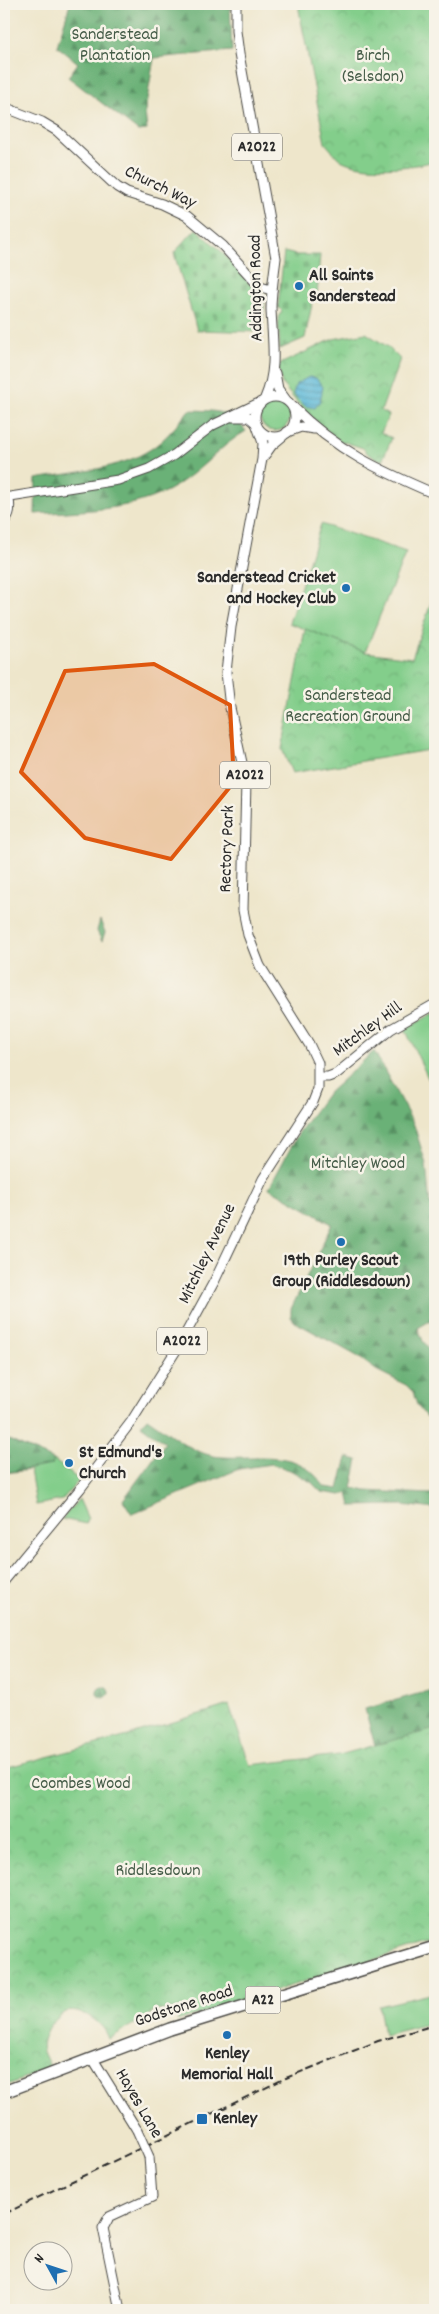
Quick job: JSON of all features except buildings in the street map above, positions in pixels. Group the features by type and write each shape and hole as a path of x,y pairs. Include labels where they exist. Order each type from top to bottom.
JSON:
{"highway":[{"name":"Godstone Road","path":"4,2092 189,2023 435,1948"}],"main road":[{"name":"Addington Road","path":"236,4 236,31 239,54 276,258 272,290 274,366"},
{"name":"Church Way","path":"4,106 42,122 57,131 117,187 127,193 172,208 192,220 223,246 260,287 272,290"},
{"name":"A2022","path":"263,400 271,384 274,366"},
{"name":"A2022","path":"274,366 278,389 291,406"},
{"path":"4,521 8,517 10,509 6,498 118,480 149,470 213,425 263,400 277,398 291,406 318,432 357,458 435,494"},
{"path":"257,424 255,413 263,400"},
{"path":"286,433 295,420 291,406"},
{"path":"228,417 248,417 270,435 277,437 304,427 318,432"},
{"name":"Rectory Park","path":"257,424 263,443 262,459 231,627 226,672 230,708 246,781 243,910 248,935 260,966 309,1044 318,1063 319,1077"},
{"name":"Rectory Park","path":"262,459 272,445 286,433"},
{"name":"Mitchley Hill","path":"319,1077 328,1077 336,1074 391,1029 435,1004"},
{"name":"Mitchley Avenue","path":"4,1581 115,1445 180,1344 215,1280 263,1179 313,1102 318,1089 319,1077"},
{"name":"Hayes Lane","path":"93,2060 137,2130 149,2157 152,2196 109,2218 104,2225 120,2310"}],"highlighted area":[{"path":"154,664 230,705 234,782 171,859 85,838 21,772 65,671"}],"green space":[{"name":"Sanderstead Plantation","path":"70,4 230,4 232,51 154,58 145,112 147,130 138,131 68,77 78,63 57,46"},
{"name":"Birch (Selsdon)","path":"299,4 435,4 434,161 388,168 362,166 341,160 325,143"},
{"path":"196,229 220,250 256,291 265,295 262,332 197,330 174,253"},
{"path":"284,252 297,255 320,255 316,301 313,300 305,338 280,349 278,317 282,311 278,307"},
{"path":"366,333 388,347 400,359 381,411 389,415 381,433 392,438 382,461 368,454 363,448 338,440 316,421 299,405 282,384 278,365 333,339"},
{"path":"275,401 286,405 290,416 286,427 275,431 264,427 260,416 264,405"},
{"path":"189,410 214,411 227,415 246,431 186,479 169,490 151,498 133,504 94,510 35,514 36,479 125,462 151,449 162,441"},
{"name":"Sanderstead Cricket and Hockey Club","path":"321,524 406,552 365,652 289,623"},
{"name":"Sanderstead Recreation Ground","path":"435,591 435,749 292,773 282,749 305,629 365,652 412,658"},
{"path":"100,920 105,932 102,941 97,931"},
{"path":"435,1012 435,1093 405,1029"},
{"name":"Mitchley Wood","path":"374,1051 414,1125 426,1164 430,1205 435,1199 435,1318 418,1328 423,1341 435,1356 435,1415 426,1417 417,1405 413,1392 406,1385 376,1370 357,1356 295,1322 291,1317 291,1309 332,1224 269,1188 298,1134 326,1095"},
{"path":"147,1418 195,1450 213,1456 269,1457 291,1460 307,1468 325,1487 339,1489 347,1457 358,1460 352,1488 366,1491 431,1494 435,1496 435,1509 402,1505 351,1506 348,1493 341,1495 321,1492 311,1482 290,1470 271,1464 239,1469 132,1514 123,1500 165,1443 141,1425"},
{"path":"4,1438 54,1460 79,1480 62,1500 36,1505 30,1470 4,1473"},
{"path":"4,1438 54,1460 52,1465 4,1473"},
{"path":"79,1499 88,1519 86,1524 62,1519"},
{"path":"101,1686 105,1686 109,1692 105,1698 101,1698 97,1694 97,1690"},
{"path":"435,1689 435,1729 375,1746 365,1709"},
{"name":"Riddlesdown","path":"229,1705 250,1765 339,1755 435,1729 435,1941 177,2021 182,2008 155,2011 109,2039 102,2027 85,2014 71,2011 65,2012 51,2025 44,2036 42,2048 51,2069 4,2086 4,1768 128,1736"},
{"path":"435,1993 435,2022 384,2035 379,2006"}],"water":[{"path":"309,377 316,378 323,387 320,401 315,408 305,406 293,394 296,384"}],"railway":[{"path":"4,2214 286,2078 378,2041 435,2025"}],"place":[{"name":"All Saints Sanderstead","path":"299,286"},
{"name":"Sanderstead Cricket and Hockey Club","path":"346,588"},
{"name":"19th Purley Scout Group (Riddlesdown)","path":"341,1242"},
{"name":"St Edmund's Church","path":"69,1463"},
{"name":"Kenley Memorial Hall","path":"227,2035"},
{"name":"Kenley","path":"202,2119"}],"park label":[{"name":"Coombes Wood","path":"81,1784"}]}
